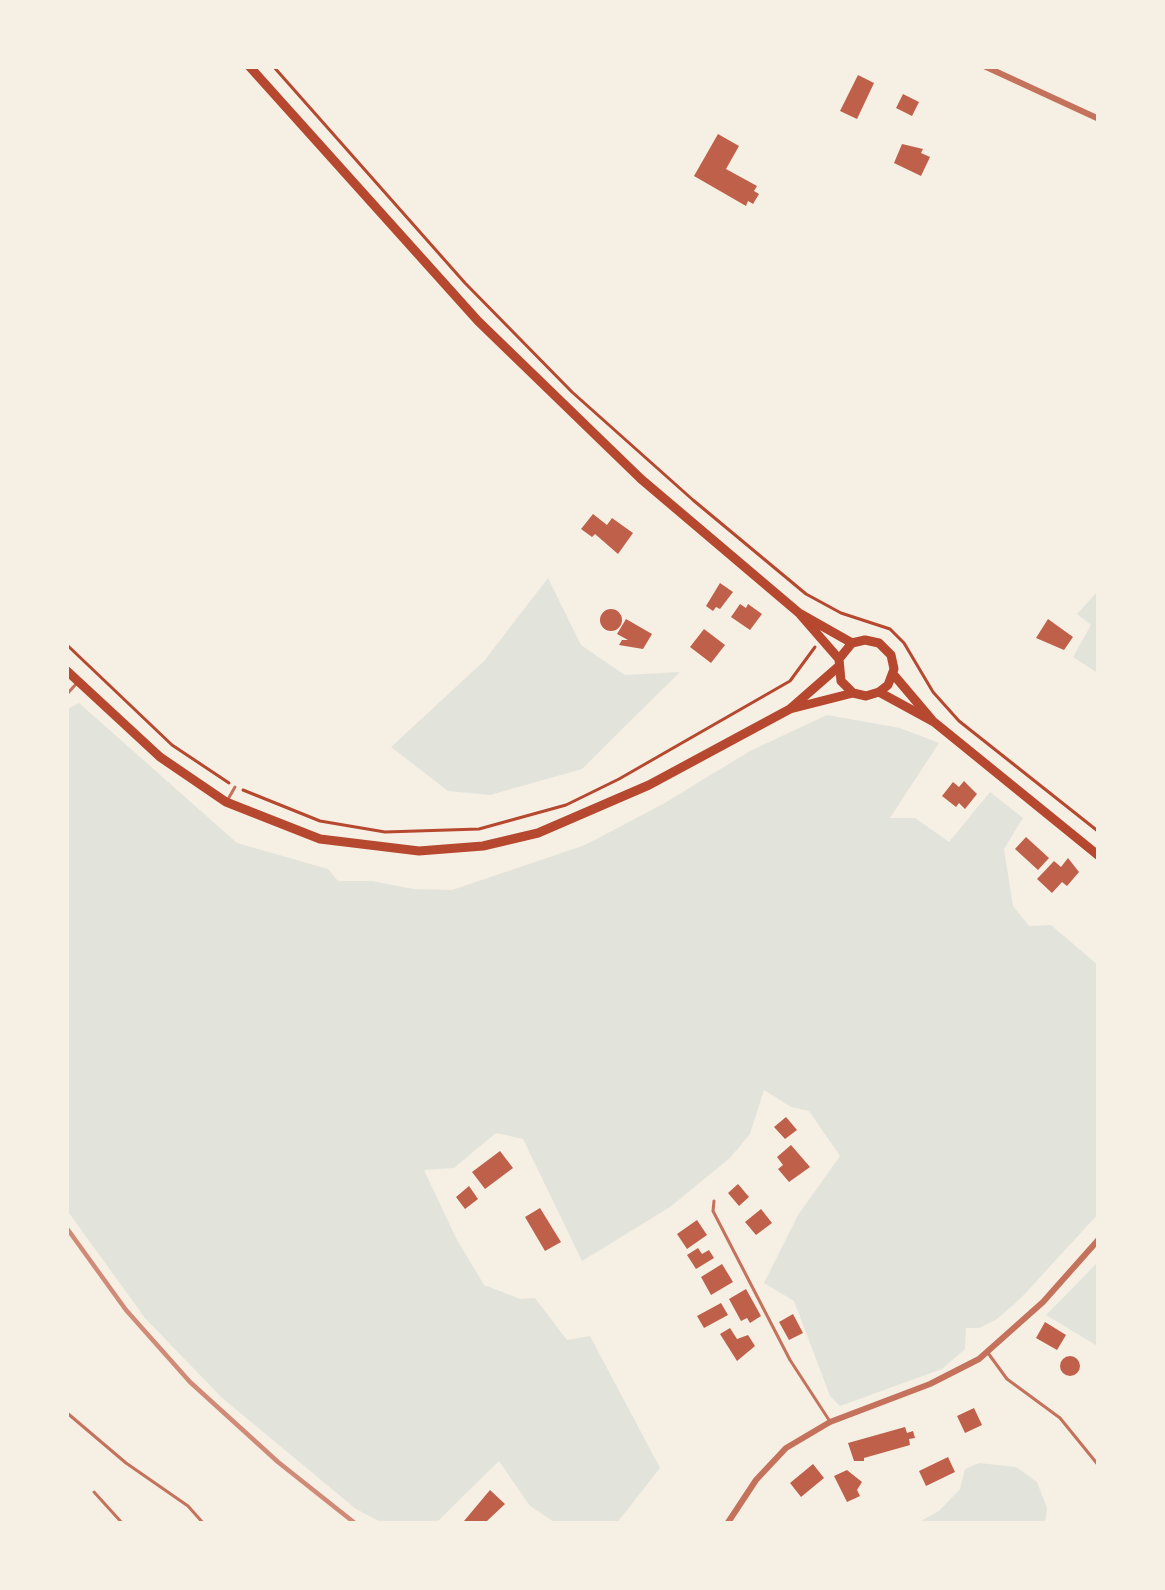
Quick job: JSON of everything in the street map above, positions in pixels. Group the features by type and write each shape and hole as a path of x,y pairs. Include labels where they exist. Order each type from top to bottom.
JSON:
{"main road":[{"path":"66,670 160,757 226,802 289,830 355,846 419,851 484,846 538,833 594,812 790,709 853,693 879,692 893,674 885,647 866,640 852,643 799,613 641,478 478,321 249,66"},
{"path":"799,613 838,663 841,681 853,693"},
{"path":"790,709 852,643"},
{"path":"893,674 934,722 1099,856"},
{"path":"879,692 934,722"}],"street":[{"path":"984,66 1099,119"},
{"path":"728,1524 786,1448 830,1422 931,1384 987,1352 1055,1290 1099,1239"}],"lane":[{"path":"67,694 79,682"},
{"path":"226,802 235,787"},
{"path":"714,1201 713,1211 790,1360 830,1422"},
{"path":"987,1352 1007,1379 1060,1418 1099,1466"},
{"path":"66,1412 204,1524"},
{"path":"94,1492 123,1524"}],"path":[{"path":"273,66 434,249 572,392 806,594 840,615 890,629 949,711 1099,832"},
{"path":"66,644 172,745 235,787 320,821 385,832 479,829 566,805 790,681 816,645"}],"shaded area":[{"path":"548,578 581,645 625,675 680,672 582,769 490,795 448,791 391,747 484,661"},
{"path":"1099,590 1099,674 1073,657 1091,625 1077,614"},
{"path":"79,703 237,843 328,869 338,881 372,881 413,889 452,890 585,845 750,751 827,715 900,728 939,743 890,818 915,818 949,842 990,792 1023,818 1004,849 1013,906 1029,926 1051,925 1099,966 1099,1213 997,1319 979,1328 966,1328 965,1349 942,1369 840,1406 830,1396 794,1301 764,1283 798,1215 840,1156 809,1111 791,1107 764,1090 750,1134 730,1158 670,1207 582,1261 523,1139 496,1133 454,1168 424,1170 456,1238 484,1285 520,1299 535,1298 567,1340 590,1336 660,1468 616,1524 557,1524 530,1506 499,1461 435,1524 384,1524 356,1509 221,1397 145,1318 66,1209 66,710"},
{"path":"1099,1261 1099,1347 1046,1315"},
{"path":"979,1463 1016,1467 1037,1482 1047,1508 1045,1524 915,1524 939,1511 960,1489 965,1469"}],"building":[{"path":"858,75 874,83 857,119 840,111"},
{"path":"903,94 919,102 912,116 896,108"},
{"path":"718,134 739,146 726,169 757,186 754,191 759,194 753,204 748,201 746,206 694,176"},
{"path":"902,144 923,149 921,153 930,157 921,176 894,163"},
{"path":"593,514 607,525 612,518 633,533 618,554 595,534 592,537 581,529"},
{"path":"720,583 733,592 713,611 706,606"},
{"path":"740,604 762,614 750,630 731,617"},
{"path":"611,609 622,620 611,631 600,620"},
{"path":"626,619 652,634 643,649 619,645 628,640 617,634"},
{"path":"1048,619 1073,637 1064,650 1036,638"},
{"path":"704,629 725,645 711,663 690,647"},
{"path":"964,781 977,794 965,809 942,796 953,782 959,787"},
{"path":"1026,837 1049,858 1038,870 1015,849"},
{"path":"1068,858 1079,872 1067,886 1062,882 1052,893 1037,879 1054,861 1061,867"},
{"path":"786,1117 797,1130 785,1139 774,1127"},
{"path":"791,1145 810,1167 789,1182 778,1169 783,1165 777,1157"},
{"path":"500,1151 513,1168 485,1189 472,1172"},
{"path":"738,1184 749,1197 739,1206 728,1193"},
{"path":"469,1186 478,1199 465,1209 456,1197"},
{"path":"540,1208 561,1242 545,1251 525,1217"},
{"path":"761,1209 772,1223 756,1235 745,1222"},
{"path":"697,1220 707,1235 687,1249 677,1234"},
{"path":"698,1248 702,1254 709,1250 714,1258 696,1269 687,1255"},
{"path":"722,1264 733,1282 711,1295 701,1277"},
{"path":"746,1289 761,1316 750,1323 747,1318 741,1321 729,1299"},
{"path":"721,1303 728,1315 704,1328 697,1316"},
{"path":"793,1314 803,1333 789,1340 779,1322"},
{"path":"1045,1322 1066,1335 1057,1350 1036,1338"},
{"path":"730,1328 737,1339 748,1335 755,1346 737,1361 720,1334"},
{"path":"1070,1356 1080,1366 1070,1376 1060,1366"},
{"path":"974,1408 982,1425 965,1433 957,1416"},
{"path":"905,1427 915,1438 909,1439 910,1445 854,1461 848,1443"},
{"path":"948,1457 955,1472 926,1486 919,1471"},
{"path":"813,1464 824,1478 801,1497 790,1483"},
{"path":"847,1470 862,1482 857,1490 860,1496 847,1502 834,1476"},
{"path":"490,1490 505,1504 487,1521 491,1524 468,1524 464,1521"}],"railway":[{"path":"66,1227 126,1310 190,1382 356,1524"}]}
